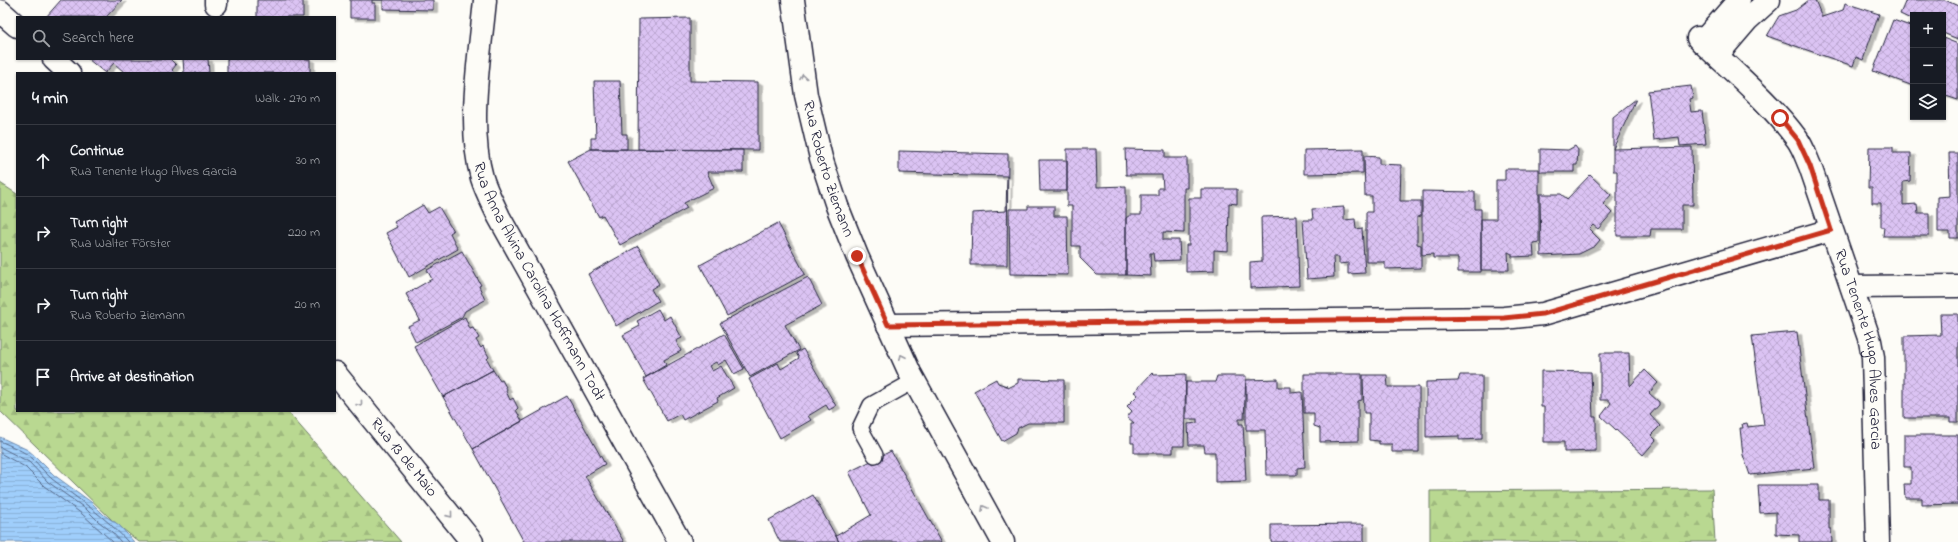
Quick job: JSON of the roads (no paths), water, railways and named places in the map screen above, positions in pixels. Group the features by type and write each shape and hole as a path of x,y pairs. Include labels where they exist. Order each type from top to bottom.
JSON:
{"street":[{"name":"Rua Anna Alvina Carolina Hoffmann Todt","path":"485,0 476,110 476,146 482,178 499,217 680,542"},
{"name":"Rua Roberto Ziemann","path":"792,0 806,95 821,158 837,206 857,256 914,381 1003,542"},
{"path":"1706,45 1739,0"},
{"path":"1706,45 1747,20 1769,0"},
{"path":"0,11 16,25"},
{"name":"Rua Tenente Hugo Alves Garcia","path":"1706,45 1760,96 1798,140 1810,166 1831,230 1867,329 1872,357 1878,542"},
{"path":"55,60 68,72"},
{"path":"888,325 1504,318 1543,314 1831,230"},
{"path":"1852,287 1958,286"},
{"name":"Rua 13 de Maio","path":"336,374 472,542"}],"lane":[{"path":"875,455 860,428 871,406 914,381"}],"water":[{"path":"0,437 28,450 54,475 91,502 104,515 119,525 134,542 0,542"}]}
